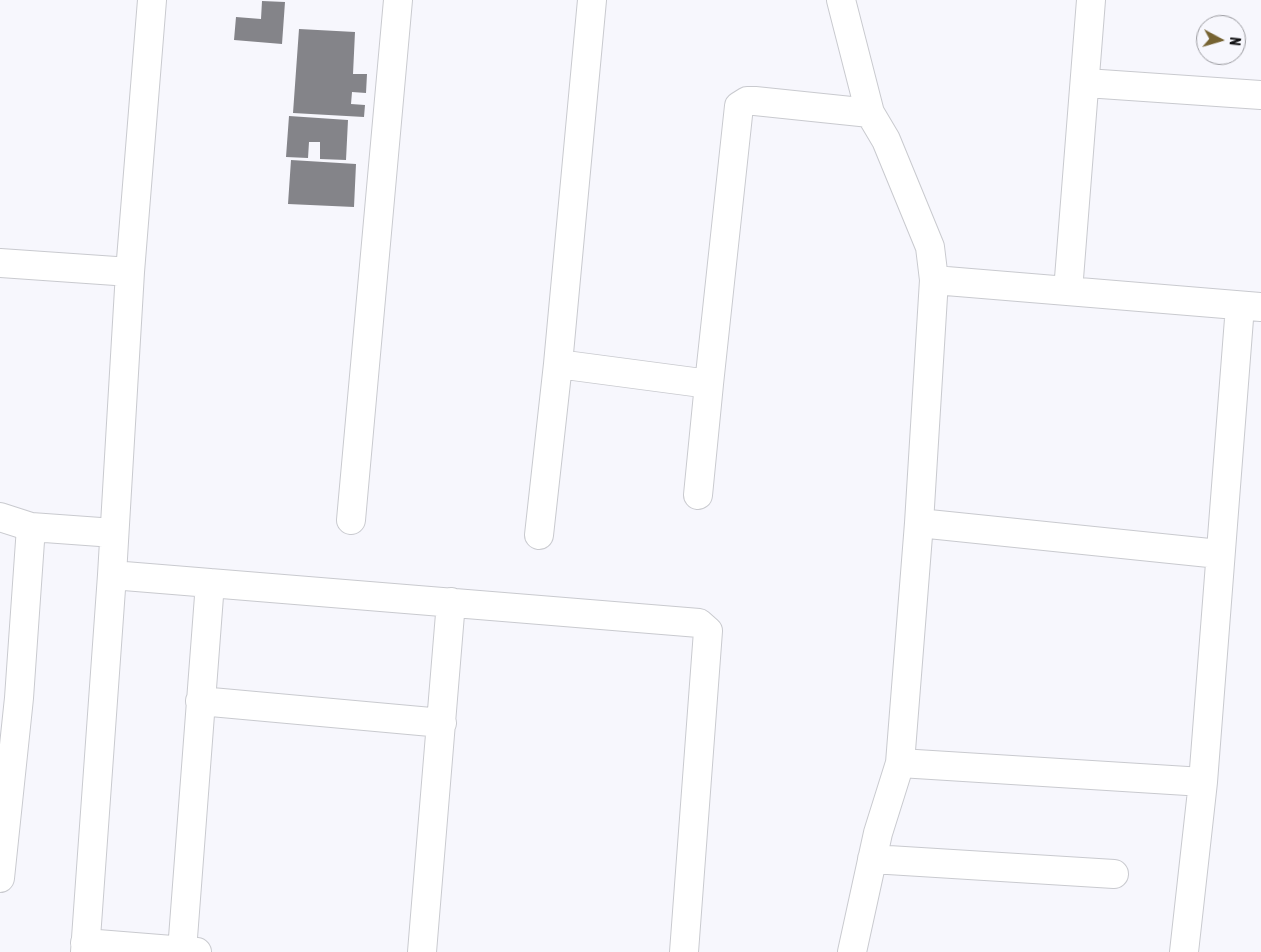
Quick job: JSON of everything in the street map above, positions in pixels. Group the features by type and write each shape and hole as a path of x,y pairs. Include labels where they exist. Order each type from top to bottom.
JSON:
{"street":[{"path":"152,0 130,272 112,575 85,948 189,951 200,701 210,583"},
{"path":"351,520 398,0"},
{"path":"540,535 592,0"},
{"path":"841,0 870,112 886,140 930,246 934,280 919,523 900,763 878,833 852,952"},
{"path":"1068,291 1086,83 1091,0"},
{"path":"1086,83 1261,95"},
{"path":"698,495 739,106 747,101 755,101 870,112"},
{"path":"0,263 130,272"},
{"path":"934,280 1250,306 1220,554 1203,782 1184,952"},
{"path":"558,364 709,384"},
{"path":"0,517 31,527 114,533"},
{"path":"919,523 1220,554"},
{"path":"0,878 9,696 31,527"},
{"path":"112,575 682,620 699,623 708,631 684,952"},
{"path":"422,952 451,602"},
{"path":"200,701 442,723"},
{"path":"900,763 1203,782"},
{"path":"872,859 1114,874"}],"building":[{"path":"262,1 285,2 282,44 234,40 236,17 261,19"},
{"path":"299,29 355,32 353,74 367,74 366,93 352,92 351,104 365,105 364,117 293,113"},
{"path":"289,116 348,120 346,160 320,159 320,142 309,142 308,158 286,157"},
{"path":"291,160 356,164 354,207 288,204"}]}
